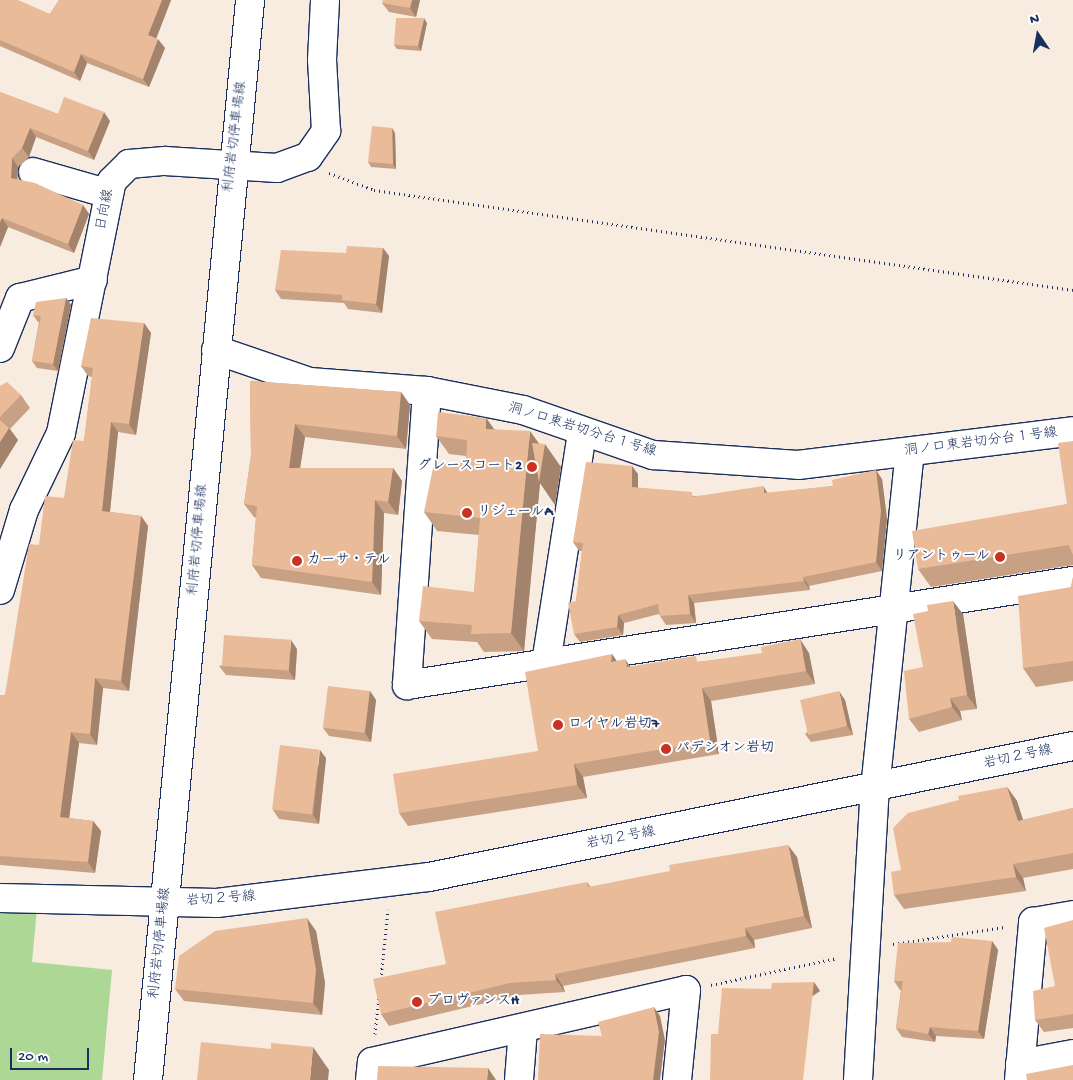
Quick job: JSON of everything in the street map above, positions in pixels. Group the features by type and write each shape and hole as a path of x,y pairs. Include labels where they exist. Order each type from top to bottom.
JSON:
{"street":[{"name":"利府岩切停車場線","path":"148,1080 216,350 231,165 250,0"},
{"path":"308,156 326,131 322,60 325,0"},
{"name":"日向線","path":"0,590 24,510 61,434 112,181 129,164 165,161 277,168 308,156"},
{"path":"33,172 109,194"},
{"path":"0,348 10,296 92,280"},
{"name":"洞ノ口東岩切分台１号線","path":"216,350 310,382 427,391 523,410 582,434 653,455 798,465 1073,432"},
{"path":"427,391 407,685 1073,581"},
{"path":"546,663 582,434"},
{"path":"858,1080 875,789 910,453"},
{"name":"岩切２号線","path":"0,898 217,903 429,877 875,789 1073,746"},
{"path":"1073,915 1033,922 1019,1072 1073,1054"},
{"path":"371,1071 523,1029 686,990 677,1080"},
{"path":"519,1080 523,1029"}],"path":[{"path":"308,156 335,178 374,190 1073,290"},
{"path":"380,984 388,907"},
{"path":"893,944 1033,922"},
{"path":"686,990 847,956"},
{"path":"371,1071 379,994"}],"green space":[{"path":"0,906 37,909 32,962 112,970 102,1080 0,1080"}],"building":[{"path":"0,0 18,0 50,14 59,0 162,0 148,35 158,39 143,79 81,54 74,72 0,40"},
{"path":"383,0 412,0 410,8 382,3"},
{"path":"396,18 424,18 418,46 394,45"},
{"path":"0,92 58,114 64,97 104,112 88,151 30,128 22,148 12,158 11,178 35,183 83,205 68,244 2,218 0,222"},
{"path":"372,126 392,128 393,164 368,162"},
{"path":"347,246 383,248 376,304 342,300 342,295 275,290 281,250 346,253"},
{"path":"66,298 53,364 32,361 41,316 33,315 36,302"},
{"path":"91,318 144,323 129,424 111,422 102,511 141,516 121,681 95,678 90,734 71,732 60,817 93,821 88,862 0,856 0,695 5,695 29,544 39,545 45,496 64,498 73,440 84,441 93,368 81,366"},
{"path":"250,381 401,392 397,436 295,424 289,468 393,468 388,502 375,500 372,582 252,565 257,506 244,504 251,456"},
{"path":"7,382 21,395 0,417 0,386"},
{"path":"438,412 486,418 486,429 530,431 511,633 471,634 472,625 419,621 423,586 474,592 480,518 424,512 434,463 466,463 467,440 436,436"},
{"path":"0,420 9,428 0,442"},
{"path":"1073,441 1073,555 1069,545 918,569 912,531 1067,504 1058,443"},
{"path":"532,443 545,444 539,482"},
{"path":"586,462 632,466 632,487 692,492 692,497 763,486 764,493 833,486 832,480 876,470 881,511 876,562 803,577 804,581 688,595 690,614 660,616 658,604 618,615 617,627 574,634 568,603 576,601 583,543 573,542"},
{"path":"1073,577 1073,661 1023,668 1018,596 1071,587"},
{"path":"953,601 967,695 950,698 952,707 909,719 904,671 923,667 913,614 928,611 927,605"},
{"path":"224,635 291,640 289,671 222,666"},
{"path":"800,639 806,671 702,688 710,741 574,764 577,785 399,813 393,774 538,751 525,672 612,654 611,662 625,659 627,667 696,656 697,662 762,653 761,647"},
{"path":"328,686 370,691 365,733 323,728"},
{"path":"839,691 847,726 808,735 800,700"},
{"path":"280,745 320,750 312,814 272,810"},
{"path":"1007,787 1018,821 1073,808 1073,853 1013,864 1016,877 894,895 891,872 901,870 893,828 908,813 959,800 958,796"},
{"path":"788,845 804,916 745,928 746,936 555,974 556,980 510,983 381,1014 373,979 446,964 435,912 587,882 588,887 670,871 669,865"},
{"path":"307,918 316,970 313,1003 175,989 179,956 215,931"},
{"path":"1073,920 1073,1014 1035,1020 1033,991 1055,986 1044,928"},
{"path":"952,937 992,941 978,1031 930,1027 928,1034 896,1028 903,981 894,981 898,943 951,942"},
{"path":"814,982 803,1080 710,1080 711,1034 718,1034 722,988 771,989 772,983"},
{"path":"654,1007 659,1032 653,1080 538,1080 540,1034 602,1036 598,1022"},
{"path":"201,1042 271,1049 271,1043 313,1047 310,1080 197,1080"},
{"path":"1073,1065 1073,1080 1027,1080 1026,1074"},
{"path":"378,1066 488,1068 487,1080 377,1080"}],"place":[{"name":"グレースコート2","path":"532,467"},
{"name":"リジェールA","path":"467,513"},
{"name":"リアントゥール","path":"1000,557"},
{"name":"カーサ・テル","path":"297,561"},
{"name":"ロイヤル岩切7","path":"558,725"},
{"name":"パデシオン岩切","path":"666,749"},
{"name":"プロヴァンスH","path":"417,1002"}]}
